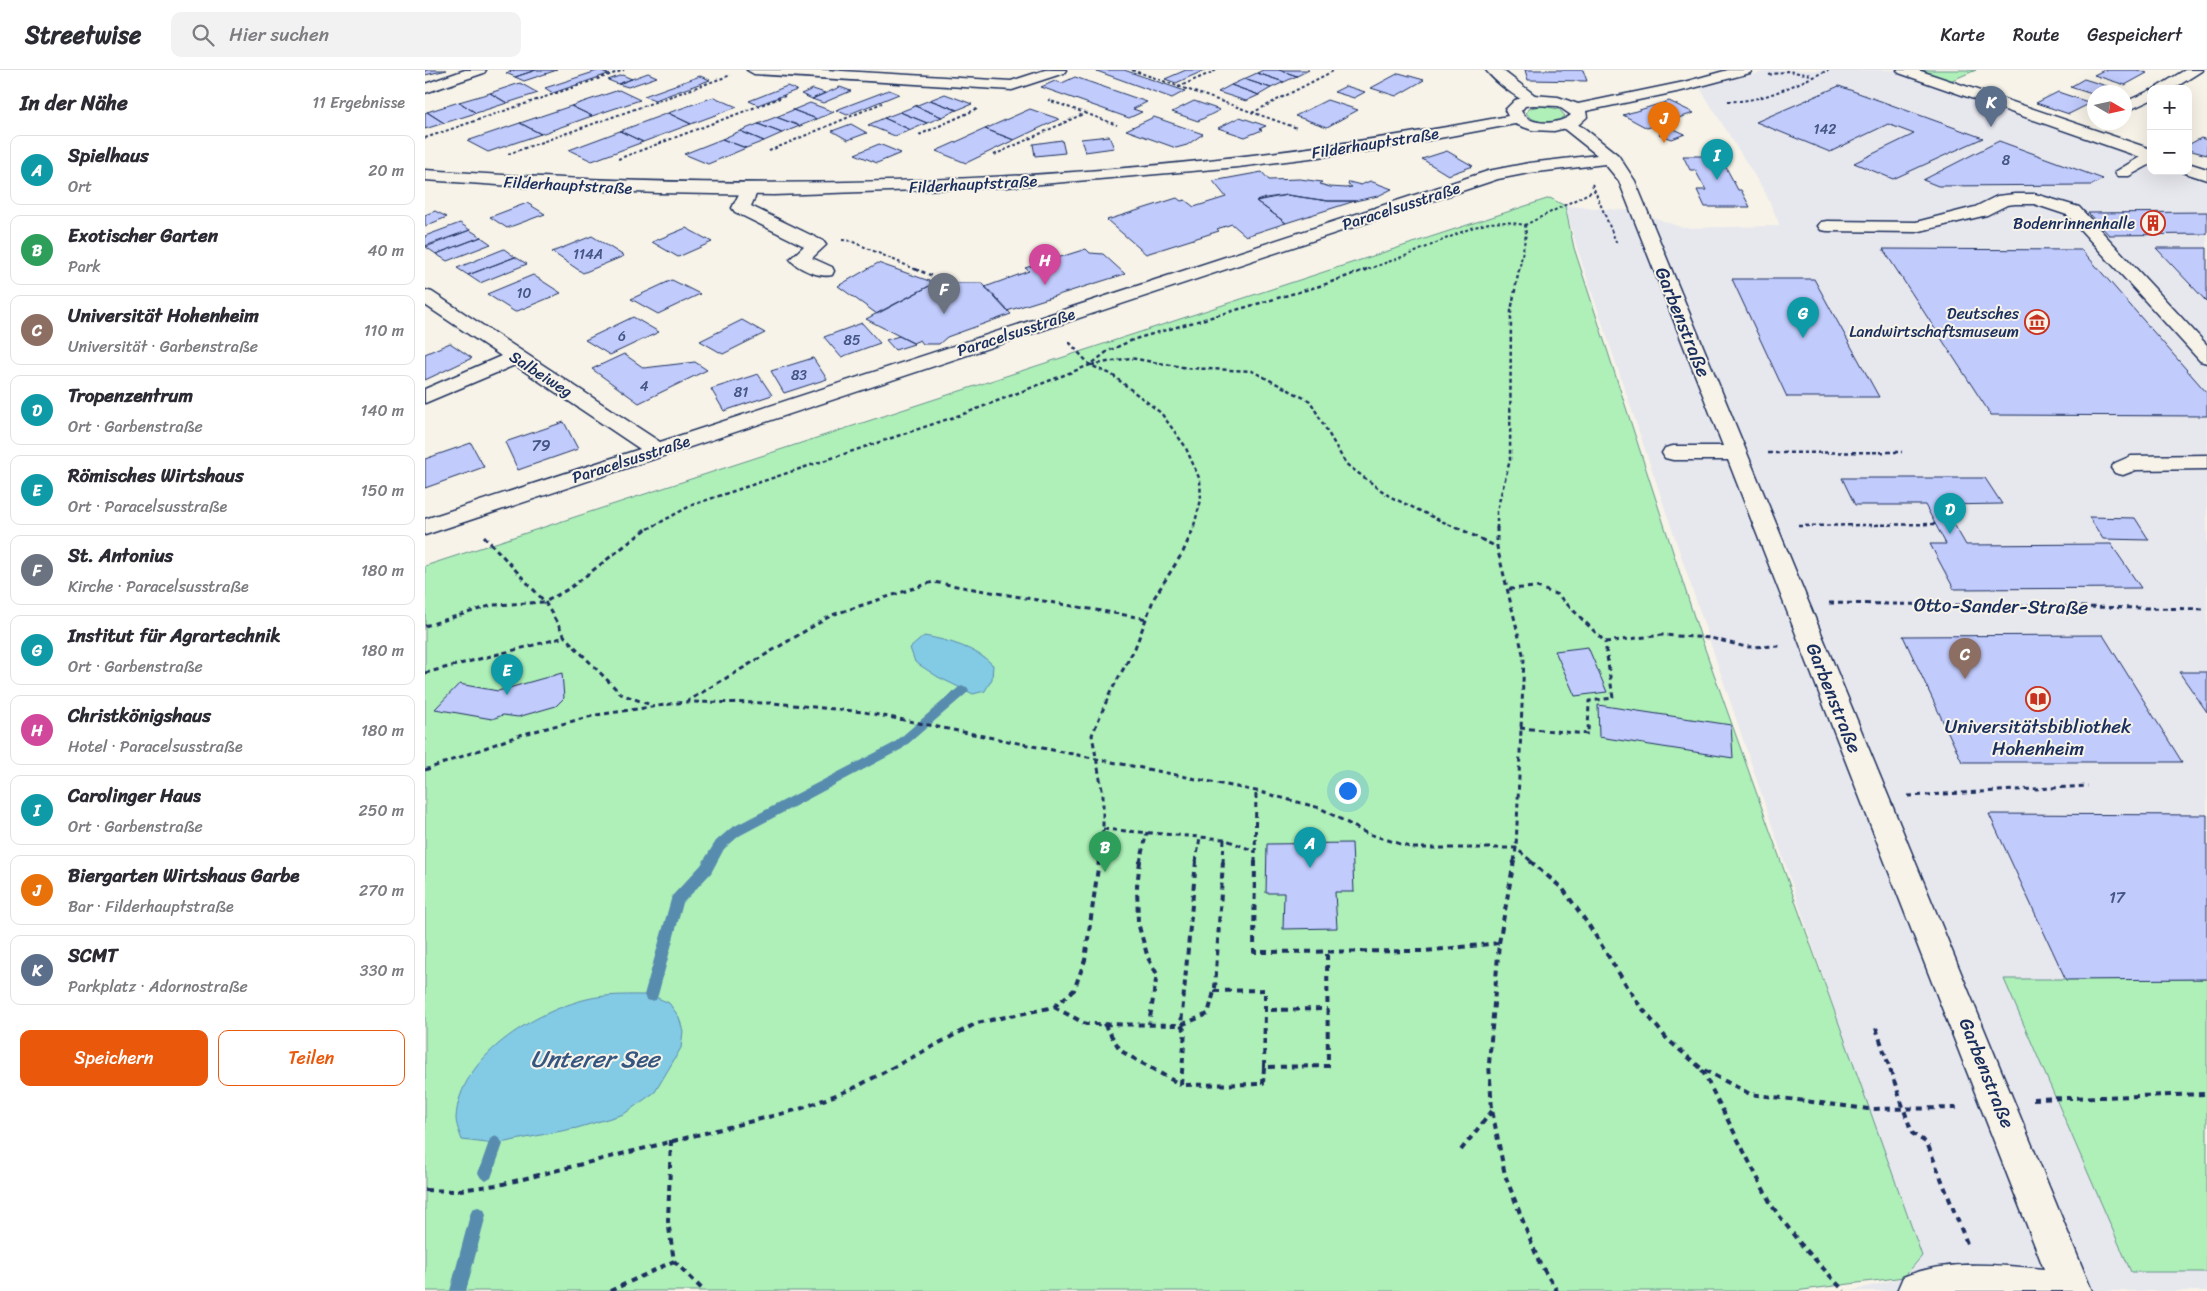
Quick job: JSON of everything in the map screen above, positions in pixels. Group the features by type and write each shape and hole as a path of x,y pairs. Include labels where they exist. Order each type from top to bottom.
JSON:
{"street":[{"path":"425,89 479,70"},
{"path":"753,70 1016,88 1059,70"},
{"path":"1485,70 1496,89 1516,113 1541,127 1569,125 1579,117 1575,109 1561,102 1533,100 1493,70"},
{"path":"1575,109 1686,86 1745,70"},
{"path":"1904,70 2147,155"},
{"path":"2168,85 2196,70"},
{"path":"2132,104 2147,96"},
{"name":"Filderhauptstraße","path":"425,175 555,185 749,190 873,189 1105,176 1355,148 1516,113 1533,100"},
{"name":"Garbenstraße","path":"1569,125 1612,158 1627,181 1737,453 1812,646 2001,1107 2073,1291"},
{"path":"2081,131 2087,128"},
{"name":"Paracelsusstraße","path":"425,527 1494,175 1529,168 1612,158"},
{"path":"2123,172 2147,158"},
{"path":"2192,169 2207,175"},
{"path":"749,190 741,208 817,245 799,259 825,271"},
{"path":"1827,226 1916,227 1981,211 2003,200 2035,199 2051,203 2073,211 2207,357"},
{"name":"Salbeiweg","path":"425,296 657,450"},
{"path":"425,397 515,357"},
{"path":"1673,453 1737,453"},
{"path":"2123,468 2131,463 2207,462"},
{"path":"1917,1291 1983,1284 2059,1291"}],"path":[{"path":"425,138 624,70"},
{"path":"1132,70 1178,88 1302,130"},
{"path":"1178,88 1217,70"},
{"path":"1251,113 1335,70"},
{"path":"1787,71 1814,75"},
{"path":"506,154 737,73"},
{"path":"919,135 1016,88 1117,125"},
{"path":"613,160 787,96"},
{"path":"769,151 883,103"},
{"path":"991,156 1085,113"},
{"path":"1090,365 1108,351 1135,339 1323,285 1405,256 1471,228 1497,222 1525,224 1595,190"},
{"path":"1525,224 1526,234 1511,311 1510,460 1497,510 1497,547 1509,589 1524,658 1519,728 1516,848 1499,942 1489,1064 1492,1110 1505,1175 1539,1262 1557,1291"},
{"path":"817,245 851,241 888,259 933,276"},
{"path":"425,1190 453,1191 503,1184 800,1108 854,1088 977,1023 1054,1008 1074,990 1085,960 1103,829 1103,795 1092,735 1110,693 1135,648 1148,619 1154,598 1183,552 1193,530 1201,500 1200,480 1185,446 1161,413 1111,374 1090,365 1051,320"},
{"path":"425,626 493,605 545,602 570,588 650,527 692,504 801,470 966,413 1090,365 1130,358 1188,368 1253,371 1310,401 1346,464 1389,496 1497,547"},
{"path":"1737,453 1902,452"},
{"path":"464,514 545,602 565,637 621,694 651,706"},
{"path":"1765,526 1935,524"},
{"path":"685,702 832,615 933,582 1039,602 1148,619"},
{"path":"1509,589 1537,587 1558,595 1605,642 1613,698 1589,701 1588,734 1519,728"},
{"name":"Otto-Sander-Straße","path":"1796,604 2207,609"},
{"path":"1605,642 1662,635 1711,638 1746,647 1812,646"},
{"path":"425,672 565,637"},
{"path":"425,770 520,735 596,715 651,706 685,702 773,703 864,712 1256,791 1320,808 1366,833 1413,848 1516,848 1563,889 1590,927 1637,1002 1667,1039 1701,1069 1750,1094 1868,1109 2001,1107 2040,1098 2207,1094"},
{"path":"1875,797 2088,786"},
{"path":"1256,791 1254,952 1425,951 1499,942"},
{"path":"1103,829 1224,839 1254,851"},
{"path":"1147,832 1140,855 1137,923 1149,962 1157,974 1149,1024"},
{"path":"1181,1085 1185,1031 1181,1025 1197,846 1200,837"},
{"path":"1054,1008 1085,1024 1181,1025 1208,1014 1215,991 1224,839"},
{"path":"1264,1067 1328,1066 1327,952"},
{"path":"1105,1024 1121,1051 1181,1085 1263,1084 1265,990 1215,991"},
{"path":"1265,1010 1327,1009"},
{"path":"1876,1028 1912,1133 1927,1143 1983,1284"},
{"path":"1701,1069 1772,1206 1799,1242 1843,1291"},
{"path":"1461,1150 1492,1110"},
{"path":"671,1140 667,1221 674,1262 704,1291"},
{"path":"610,1291 674,1262"}],"shaded area":[{"path":"1771,70 1896,70 2147,158 2147,175 2192,175 2192,173 2207,178 2207,1291 1852,1291 1904,1277 1922,1256 1868,1109 1577,248 1565,206 1636,211 1683,228 1780,226 1766,194 1700,88"}],"green space":[{"path":"1921,70 1976,70 1950,81"},
{"path":"1541,106 1559,109 1565,116 1556,121 1544,122 1529,117 1526,113 1530,108"},
{"path":"1550,198 1565,206 1574,248 1700,635 1922,1256 1904,1277 1795,1291 425,1291 425,566"},
{"path":"2004,979 2207,979 2207,1272 2131,1272"}],"water":[{"path":"924,636 970,649 993,665 992,679 985,691 973,694 938,677 915,662 910,648"},
{"name":"Unterer See","path":"651,995 669,1003 679,1017 683,1031 681,1048 655,1092 624,1114 577,1128 495,1144 462,1140 456,1118 460,1096 470,1076 485,1057 503,1040 523,1026 566,1005 603,996"}],"building":[{"path":"425,70 447,70 425,75"},
{"path":"515,70 536,70 515,77 506,73"},
{"path":"536,70 557,70 524,81 515,77"},
{"path":"600,70 608,74 553,93 545,88"},
{"path":"1094,70 1124,70 1185,91 1172,98"},
{"path":"1186,70 1205,70 1176,83 1165,79"},
{"path":"1263,70 1279,70 1297,76 1284,82 1257,73"},
{"path":"1279,70 1309,70 1297,76"},
{"path":"1525,70 1583,70 1587,81 1528,80"},
{"path":"2104,70 2137,70 2147,73 2125,85 2094,75"},
{"path":"648,73 657,77 628,87 618,84"},
{"path":"1257,73 1284,82 1271,88 1244,79"},
{"path":"1399,73 1424,80 1396,96 1371,88"},
{"path":"622,75 632,79 618,84 608,80"},
{"path":"700,76 710,80 655,100 644,96"},
{"path":"1075,77 1147,102 1133,109 1142,112 1129,118 1041,87 1055,81 1062,83"},
{"path":"1244,79 1271,88 1259,95 1231,85"},
{"path":"2084,79 2103,85 2087,85 2087,92 2070,87"},
{"path":"520,83 538,93 507,103 490,93"},
{"path":"1231,85 1259,95 1246,101 1218,92"},
{"path":"787,86 797,90 758,105 749,101"},
{"path":"1346,86 1365,92 1354,98 1334,92"},
{"path":"1839,86 1983,138 1893,179 1854,163 1914,134 1888,124 1830,152 1756,122"},
{"path":"840,87 851,91 823,103 812,99"},
{"path":"813,89 825,93 812,99 801,94"},
{"path":"619,90 640,100 592,116 571,106"},
{"path":"889,90 899,94 847,115 836,110"},
{"path":"2058,92 2087,102 2087,105 2069,114 2036,103"},
{"path":"490,93 507,103 476,113 459,102"},
{"path":"945,94 972,104 957,110 930,100"},
{"path":"714,97 737,107 691,124 668,113"},
{"path":"930,100 957,110 942,117 915,106"},
{"path":"1327,100 1358,110 1327,127 1295,116"},
{"path":"1194,101 1220,110 1198,121 1172,112"},
{"path":"1669,101 1694,113 1647,128 1623,115"},
{"path":"459,102 476,113 444,123 427,112"},
{"path":"810,103 834,112 817,119 793,110"},
{"path":"571,106 592,116 541,134 520,123"},
{"path":"915,106 942,117 927,123 900,112"},
{"path":"1030,109 1059,119 1014,140 985,129"},
{"path":"793,110 817,119 800,126 776,117"},
{"path":"427,112 444,123 425,129 425,113"},
{"path":"900,112 927,123 911,130 884,118"},
{"path":"668,113 691,124 643,142 620,131"},
{"path":"776,117 800,126 782,133 758,124"},
{"path":"1154,117 1203,134 1187,145 1176,148 1126,130"},
{"path":"1240,117 1266,126 1259,129 1262,130 1245,137 1218,128"},
{"path":"884,118 911,130 895,136 868,125"},
{"path":"520,123 541,134 488,152 467,141"},
{"path":"758,124 782,133 764,141 740,131"},
{"path":"851,124 867,133 848,140 832,131"},
{"path":"1672,128 1685,134 1672,139 1659,134"},
{"path":"985,129 1014,140 966,163 936,151"},
{"path":"620,131 643,142 592,161 569,150"},
{"path":"740,131 764,141 746,148 722,139"},
{"path":"1109,136 1114,148 1085,152 1081,139"},
{"path":"2201,138 2207,140 2207,155 2192,151 2192,143"},
{"path":"722,139 746,148 708,164 684,154"},
{"path":"1062,140 1065,153 1035,156 1033,144"},
{"path":"1999,141 2103,179 2092,185 1938,186 1923,180"},
{"path":"879,144 901,153 877,163 855,154"},
{"path":"1447,151 1473,166 1448,175 1422,159"},
{"path":"1683,156 1720,156 1738,190 1741,190 1750,207 1705,207 1697,190 1706,190 1695,170 1690,170"},
{"path":"1262,172 1269,180 1300,179 1322,182 1320,184 1330,187 1346,188 1352,187 1348,185 1349,182 1361,185 1370,181 1392,189 1378,196 1355,201 1328,201 1287,195 1266,198 1256,201 1286,223 1246,236 1232,224 1217,229 1219,231 1146,254 1107,220 1177,198 1181,201 1185,200 1194,207 1226,197 1213,181"},
{"path":"1287,195 1328,201 1355,201 1286,223 1256,201"},
{"path":"527,203 545,214 507,228 490,217"},
{"path":"435,211 447,217 425,226 425,215"},
{"name":"Bodenrinnenhalle","path":"2207,212 2207,234 2109,235 2088,213"},
{"path":"460,223 470,230 425,246 425,236"},
{"path":"686,228 712,242 678,257 652,242"},
{"path":"470,230 481,237 436,254 426,247"},
{"path":"592,236 624,256 583,273 552,252"},
{"path":"481,237 491,244 447,261 436,254"},
{"path":"2156,248 2207,248 2207,302"},
{"path":"504,249 515,257 468,275 457,268"},
{"path":"1086,249 1090,253 1103,254 1125,274 1007,311 985,287 1029,271 1025,268"},
{"name":"Deutsches Landwirtschaftsmuseum","path":"1883,249 2082,250 2207,393 2207,416 1991,415"},
{"path":"515,257 527,264 480,283 468,275"},
{"path":"878,263 935,283 877,314 838,286"},
{"path":"533,275 561,293 515,312 487,294"},
{"path":"1732,279 1814,279 1879,397 1787,397"},
{"path":"672,280 700,294 658,314 631,299"},
{"path":"935,283 982,283 1011,314 947,337 939,344 923,344 920,340 913,343 866,319"},
{"path":"633,317 659,332 610,355 585,340"},
{"path":"742,320 765,333 723,354 700,341"},
{"path":"862,323 880,343 841,357 824,337"},
{"path":"899,336 914,344 895,350 886,340"},
{"path":"450,343 472,358 425,380 425,354"},
{"path":"624,354 644,368 695,362 707,370 639,403 592,369"},
{"path":"813,358 827,379 784,393 771,371"},
{"path":"758,374 772,395 724,411 711,389"},
{"path":"564,422 578,449 518,470 505,442"},
{"path":"471,443 484,467 425,488 425,459"},
{"path":"1842,478 1985,478 2002,504 1943,505 1966,545 2111,544 2141,588 1954,589 1930,544 1946,544 1925,505 1855,505"},
{"path":"2089,517 2135,518 2149,540 2103,539"},
{"name":"Universitätsbibliothek Hohenheim","path":"2103,635 2182,762 1962,762 1903,636"},
{"path":"1588,647 1607,692 1575,696 1555,651"},
{"path":"2179,672 2207,672 2207,712"},
{"path":"562,673 564,698 556,706 518,717 503,715 492,719 435,709 459,684 498,691"},
{"path":"1598,705 1731,725 1733,758 1599,737"},
{"path":"1989,814 2207,815 2207,979 2066,980"},
{"path":"1352,843 1354,892 1335,892 1337,928 1283,929 1284,893 1266,893 1267,844"}],"waterway":[{"path":"651,995 677,900 706,869 720,845 735,832 898,746 963,690"},
{"path":"486,1173 495,1144"},
{"path":"458,1291 478,1215"}],"place":[{"name":"SCMT","path":"1991,127"},
{"name":"Biergarten Wirtshaus Garbe","path":"1664,143"},
{"name":"Carolinger Haus","path":"1717,180"},
{"name":"Bodenrinnenhalle","path":"2153,223"},
{"name":"Christkönigshaus","path":"1045,285"},
{"name":"St. Antonius","path":"944,314"},
{"name":"Deutsches Landwirtschaftsmuseum","path":"2037,322"},
{"name":"Institut für Agrartechnik","path":"1803,338"},
{"name":"Tropenzentrum","path":"1950,534"},
{"name":"Universität Hohenheim","path":"1965,679"},
{"name":"Römisches Wirtshaus","path":"507,695"},
{"name":"Universitätsbibliothek Hohenheim","path":"2038,699"},
{"name":"Spielhaus","path":"1310,868"},
{"name":"Exotischer Garten","path":"1105,872"}]}
